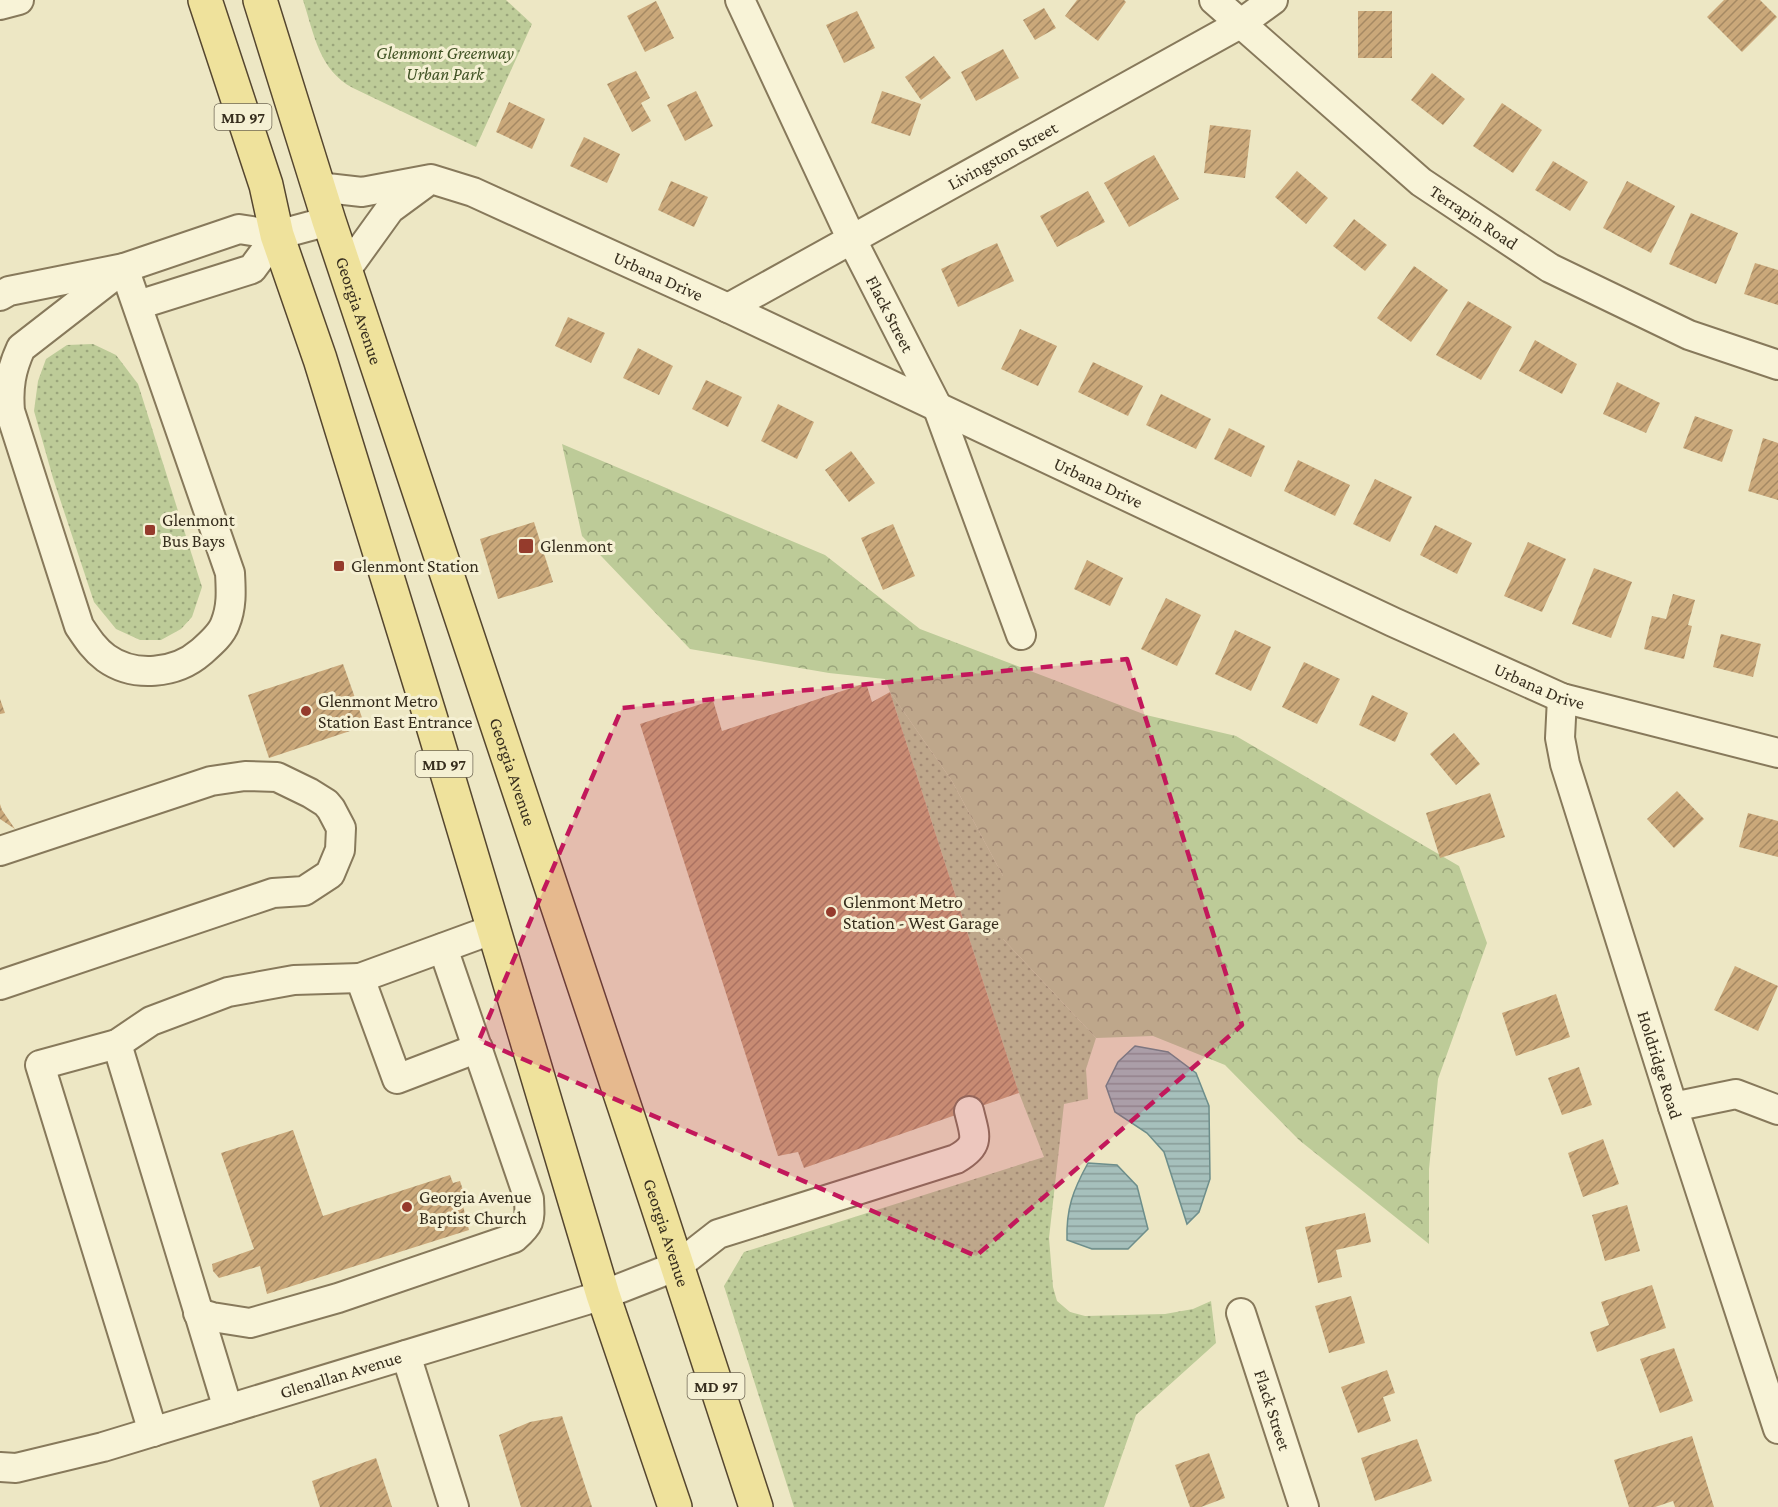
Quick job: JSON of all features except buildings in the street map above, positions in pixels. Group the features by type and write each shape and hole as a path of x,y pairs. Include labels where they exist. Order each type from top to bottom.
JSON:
{"main road":[{"name":"MD 97","path":"205,0 266,185 277,235 320,359 603,1295 675,1507"},
{"name":"Georgia Avenue","path":"260,0 329,221 756,1507"}],"street":[{"path":"0,5 19,0"},
{"name":"Flack Street","path":"740,0 852,240 937,406 1021,635"},
{"name":"Terrapin Road","path":"1214,0 1421,182 1550,268 1689,334 1778,365"},
{"name":"Livingston Street","path":"728,308 1240,24 1273,0"},
{"path":"346,270 390,209 431,179"},
{"name":"Urbana Drive","path":"318,187 362,192 431,179 473,192 728,308 1383,617 1562,698 1778,753"},
{"path":"0,296 9,291 124,268 239,229 277,235 329,221"},
{"path":"138,305 252,269 277,235"},
{"path":"124,268 230,573 231,604 225,626 212,642 193,659 174,668 151,671 128,669 108,659 91,645 79,626 9,411 8,388 12,367 21,348 124,268"},
{"name":"Holdridge Road","path":"1562,698 1560,738 1565,764 1778,1429"},
{"path":"0,851 211,781 244,776 277,777 310,793 326,802 341,828 340,850 330,874 304,891 273,893 0,985"},
{"path":"153,1432 40,1065 117,1044 151,1021 228,992 294,980 360,978 494,929"},
{"path":"198,1313 250,1323 338,1298 429,1268 514,1238 523,1230 530,1219 529,1199 443,948"},
{"path":"360,978 397,1079 478,1048"},
{"path":"117,1044 228,1409"},
{"path":"1673,1107 1736,1094 1778,1110"},
{"name":"Glenallan Avenue","path":"0,1467 16,1468 103,1448 603,1295 676,1266 718,1234 956,1159 970,1151 975,1136 969,1110"},
{"name":"Flack Street","path":"1241,1313 1304,1507"},
{"path":"406,1355 454,1507"}],"highlighted area":[{"path":"1127,659 1242,1025 976,1256 479,1040 622,708"}],"green space":[{"name":"Glenmont Greenway Urban Park","path":"303,0 506,0 532,24 476,147 353,88 342,80 332,71 319,50"},
{"path":"93,344 116,355 138,384 202,587 192,617 181,629 161,640 140,640 116,629 94,602 53,478 34,411 38,381 46,359 67,345"},
{"path":"562,444 825,555 920,629 1146,715 1236,736 1459,866 1487,943 1438,1079 1429,1169 1429,1244 1299,1140 1225,1065 1153,1036 1096,1038 1003,939 1003,876 952,781 890,692 885,679 829,673 690,649 582,536"},
{"path":"890,692 952,781 1003,876 1003,939 1096,1038 1086,1069 1088,1099 1064,1104 1049,1238 1053,1287 1057,1301 1070,1312 1085,1316 1165,1314 1193,1309 1211,1301 1216,1343 1136,1415 1104,1507 794,1507 724,1286 744,1252 1044,1157 1019,1093"}],"water":[{"path":"1135,1046 1168,1052 1196,1073 1209,1106 1210,1179 1199,1212 1187,1224 1164,1152 1147,1133 1115,1112 1106,1086 1118,1062"},
{"path":"1088,1163 1117,1165 1137,1186 1148,1229 1128,1249 1092,1249 1067,1240 1072,1200"}],"place":[{"name":"Glenmont Bus Bays","path":"150,530"},
{"name":"Glenmont","path":"526,546"},
{"name":"Glenmont Station","path":"339,566"},
{"name":"Glenmont Metro Station East Entrance","path":"306,711"},
{"name":"Glenmont Metro Station - West Garage","path":"831,912"},
{"name":"Georgia Avenue Baptist Church","path":"407,1207"}]}
